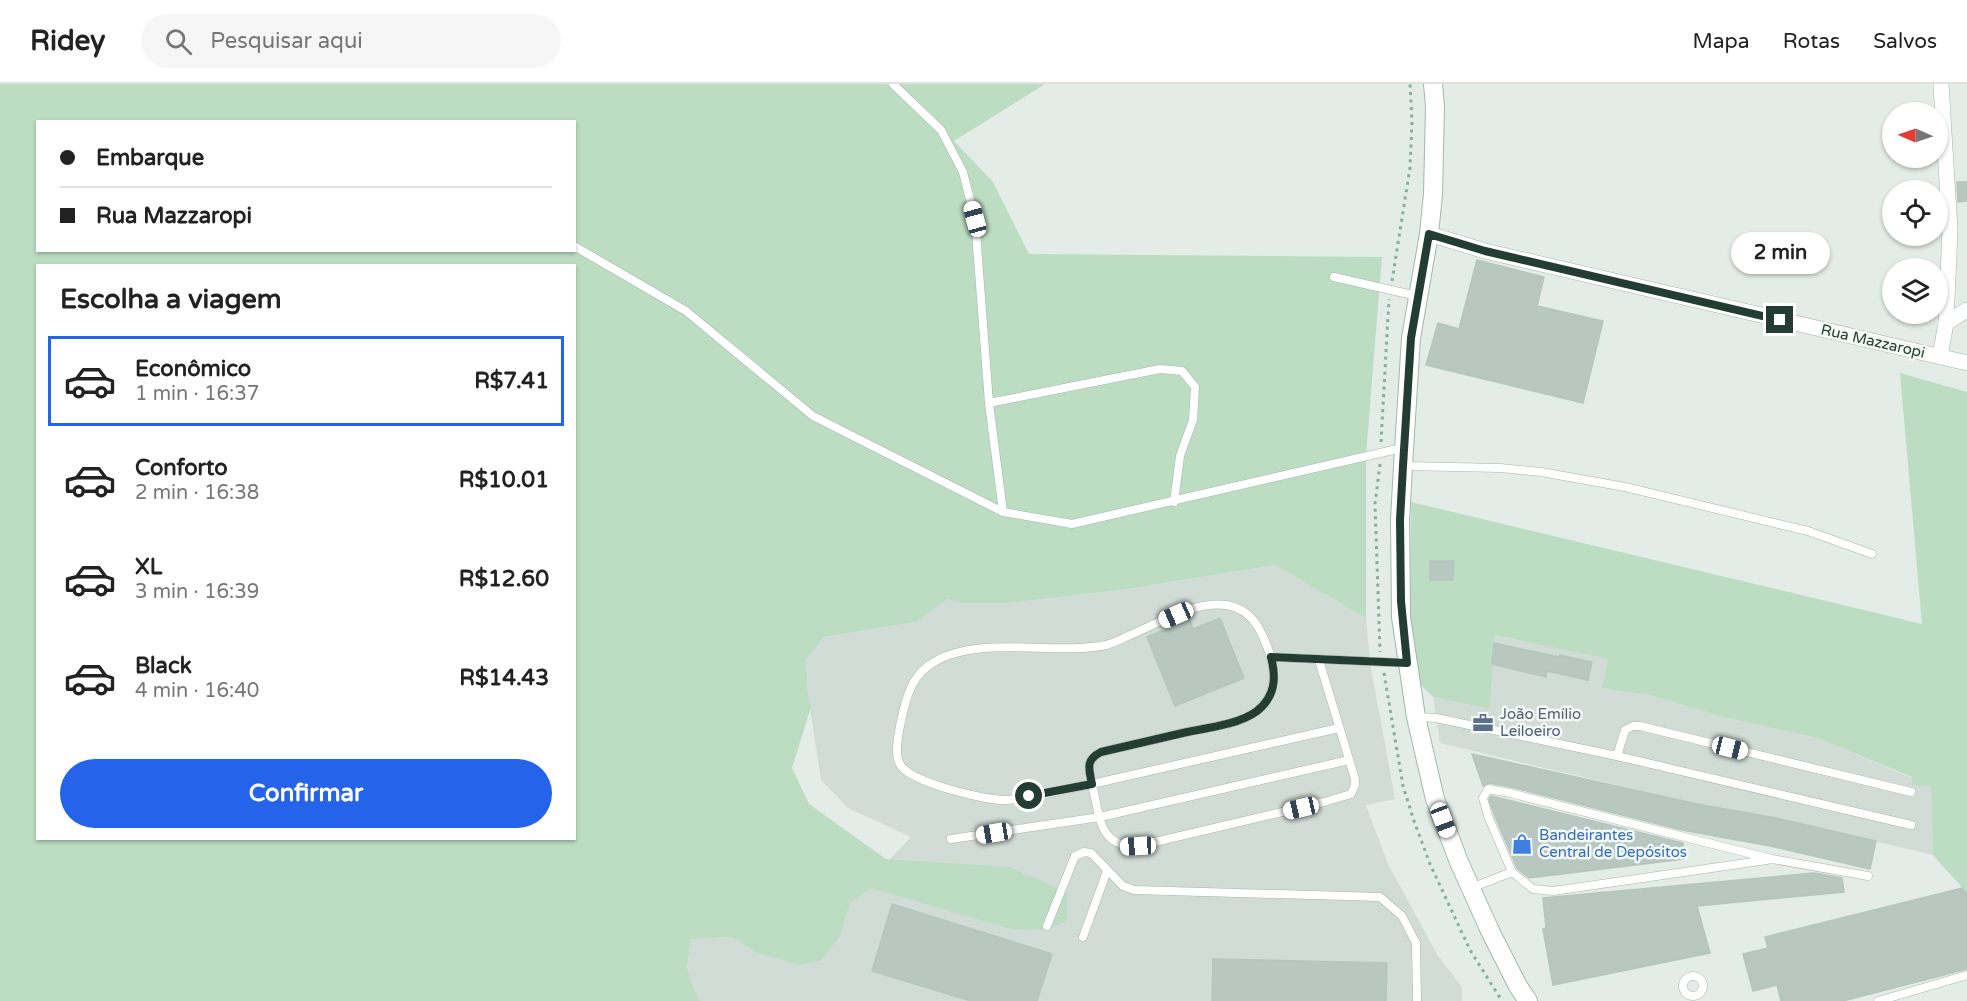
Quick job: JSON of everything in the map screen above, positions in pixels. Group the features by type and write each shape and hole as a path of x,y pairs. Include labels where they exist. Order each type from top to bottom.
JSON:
{"main road":[{"path":"1433,84 1435,149 1433,194 1429,234 1411,338 1403,457 1400,520 1401,606 1416,717 1435,799 1471,888 1518,986 1528,1001"}],"street":[{"path":"1941,84 1950,230 1948,276"},
{"name":"Rua Mazzaropi","path":"1429,234 1485,251 1967,363"},
{"path":"1948,322 1967,310"},
{"path":"1940,356 1946,324"}],"lane":[{"path":"893,84 941,130 963,172 975,219 989,403 1003,512"},
{"path":"576,247 686,311 813,416 1003,512 1072,524 1403,457 1541,472 1625,487 1808,531 1872,554"},
{"path":"1334,277 1418,297"},
{"path":"989,403 1160,369 1182,371 1195,387 1193,420 1180,456 1174,502"},
{"path":"1319,660 1349,760 1354,785 1351,794 1138,846 1125,847 1110,840 1104,831 1092,784 1090,763 1092,756 1221,725 1249,716 1259,710 1273,688 1275,673 1263,634 1254,620 1240,609 1226,605 1210,606 1176,615 1109,645 1004,647 963,651 937,660 912,682 898,734 897,756 901,765 918,777 963,794 986,799 1008,800 1092,784 1339,728"},
{"path":"1271,657 1407,663"},
{"path":"1416,717 1436,718 1617,756 1911,825"},
{"path":"1617,756 1625,730 1628,727 1640,726 1911,792"},
{"path":"951,839 1100,817 1349,760"},
{"path":"1772,859 1553,891 1533,889 1512,872 1483,798 1488,789 1510,793 1772,859 1868,876"},
{"path":"1047,926 1075,856 1083,852 1091,853 1123,886 1134,890 1380,897 1402,916 1416,943 1417,1001"},
{"path":"1083,937 1107,872"},
{"path":"1471,888 1512,872"},
{"path":"1878,1001 1967,975"}],"shaded area":[{"path":"1275,565 1366,618 1370,663 1395,799 1366,805 1387,862 1438,956 1462,987 1462,1001 698,1001 687,968 691,939 732,937 755,952 841,933 850,902 911,837 848,808 821,780 808,695 806,660 824,637 916,622 948,599 961,603 1008,603 1121,590"},
{"path":"1495,635 1609,659 1603,688 1649,695 1723,717 1817,738 1931,786 1933,855 1776,818 1697,804 1440,743 1433,697 1490,709"}],"green space":[{"path":"0,84 1045,84 954,141 993,182 1029,254 1382,257 1366,455 1366,618 1275,565 1121,590 1008,603 961,603 948,599 916,622 824,637 806,660 811,707 792,768 809,804 886,859 1009,867 1067,892 1067,921 1046,930 1011,929 871,888 850,902 841,934 822,960 799,965 755,952 732,937 691,939 687,968 698,1000 702,1001 0,1001"},
{"path":"1900,373 1967,392 1967,893 1933,855 1931,786 1912,785 1912,777 1817,738 1723,717 1649,695 1602,688 1608,659 1495,635 1490,709 1433,697 1420,684 1411,629 1411,502 1922,624"}],"building":[{"path":"1957,182 1967,182 1967,201 1958,202"},
{"path":"1477,260 1544,277 1537,306 1603,321 1583,403 1426,365 1438,323 1459,329"},
{"path":"1430,561 1454,561 1453,580 1430,580"},
{"path":"1220,618 1244,678 1175,706 1147,637 1190,619 1193,629"},
{"path":"1494,643 1592,662 1588,680 1547,671 1546,677 1492,664"},
{"path":"1472,754 1876,841 1870,869 1770,846 1682,830 1511,787 1489,783 1483,786"},
{"path":"1491,796 1683,843 1684,859 1529,878 1517,868 1494,814 1489,799"},
{"path":"1814,873 1842,878 1844,892 1697,906 1710,953 1553,985 1543,929 1546,928 1543,898"},
{"path":"1962,888 1967,894 1967,969 1843,1001 1781,1001 1777,985 1753,991 1743,954 1768,948 1765,937"},
{"path":"892,904 1052,954 1037,1001 971,1001 872,971"},
{"path":"1213,959 1387,963 1386,1001 1212,1001"}],"place":[{"name":"João Emílio Leiloeiro","path":"1483,723"},
{"name":"Bandeirantes Central de Depósitos","path":"1522,844"}],"route":[{"path":"1029,796 1092,784 1090,763 1092,756 1101,752 1221,725 1249,716 1259,710 1273,688 1275,673 1271,657 1407,663 1401,616 1400,520 1411,338 1429,234 1485,251 1780,320"}]}
